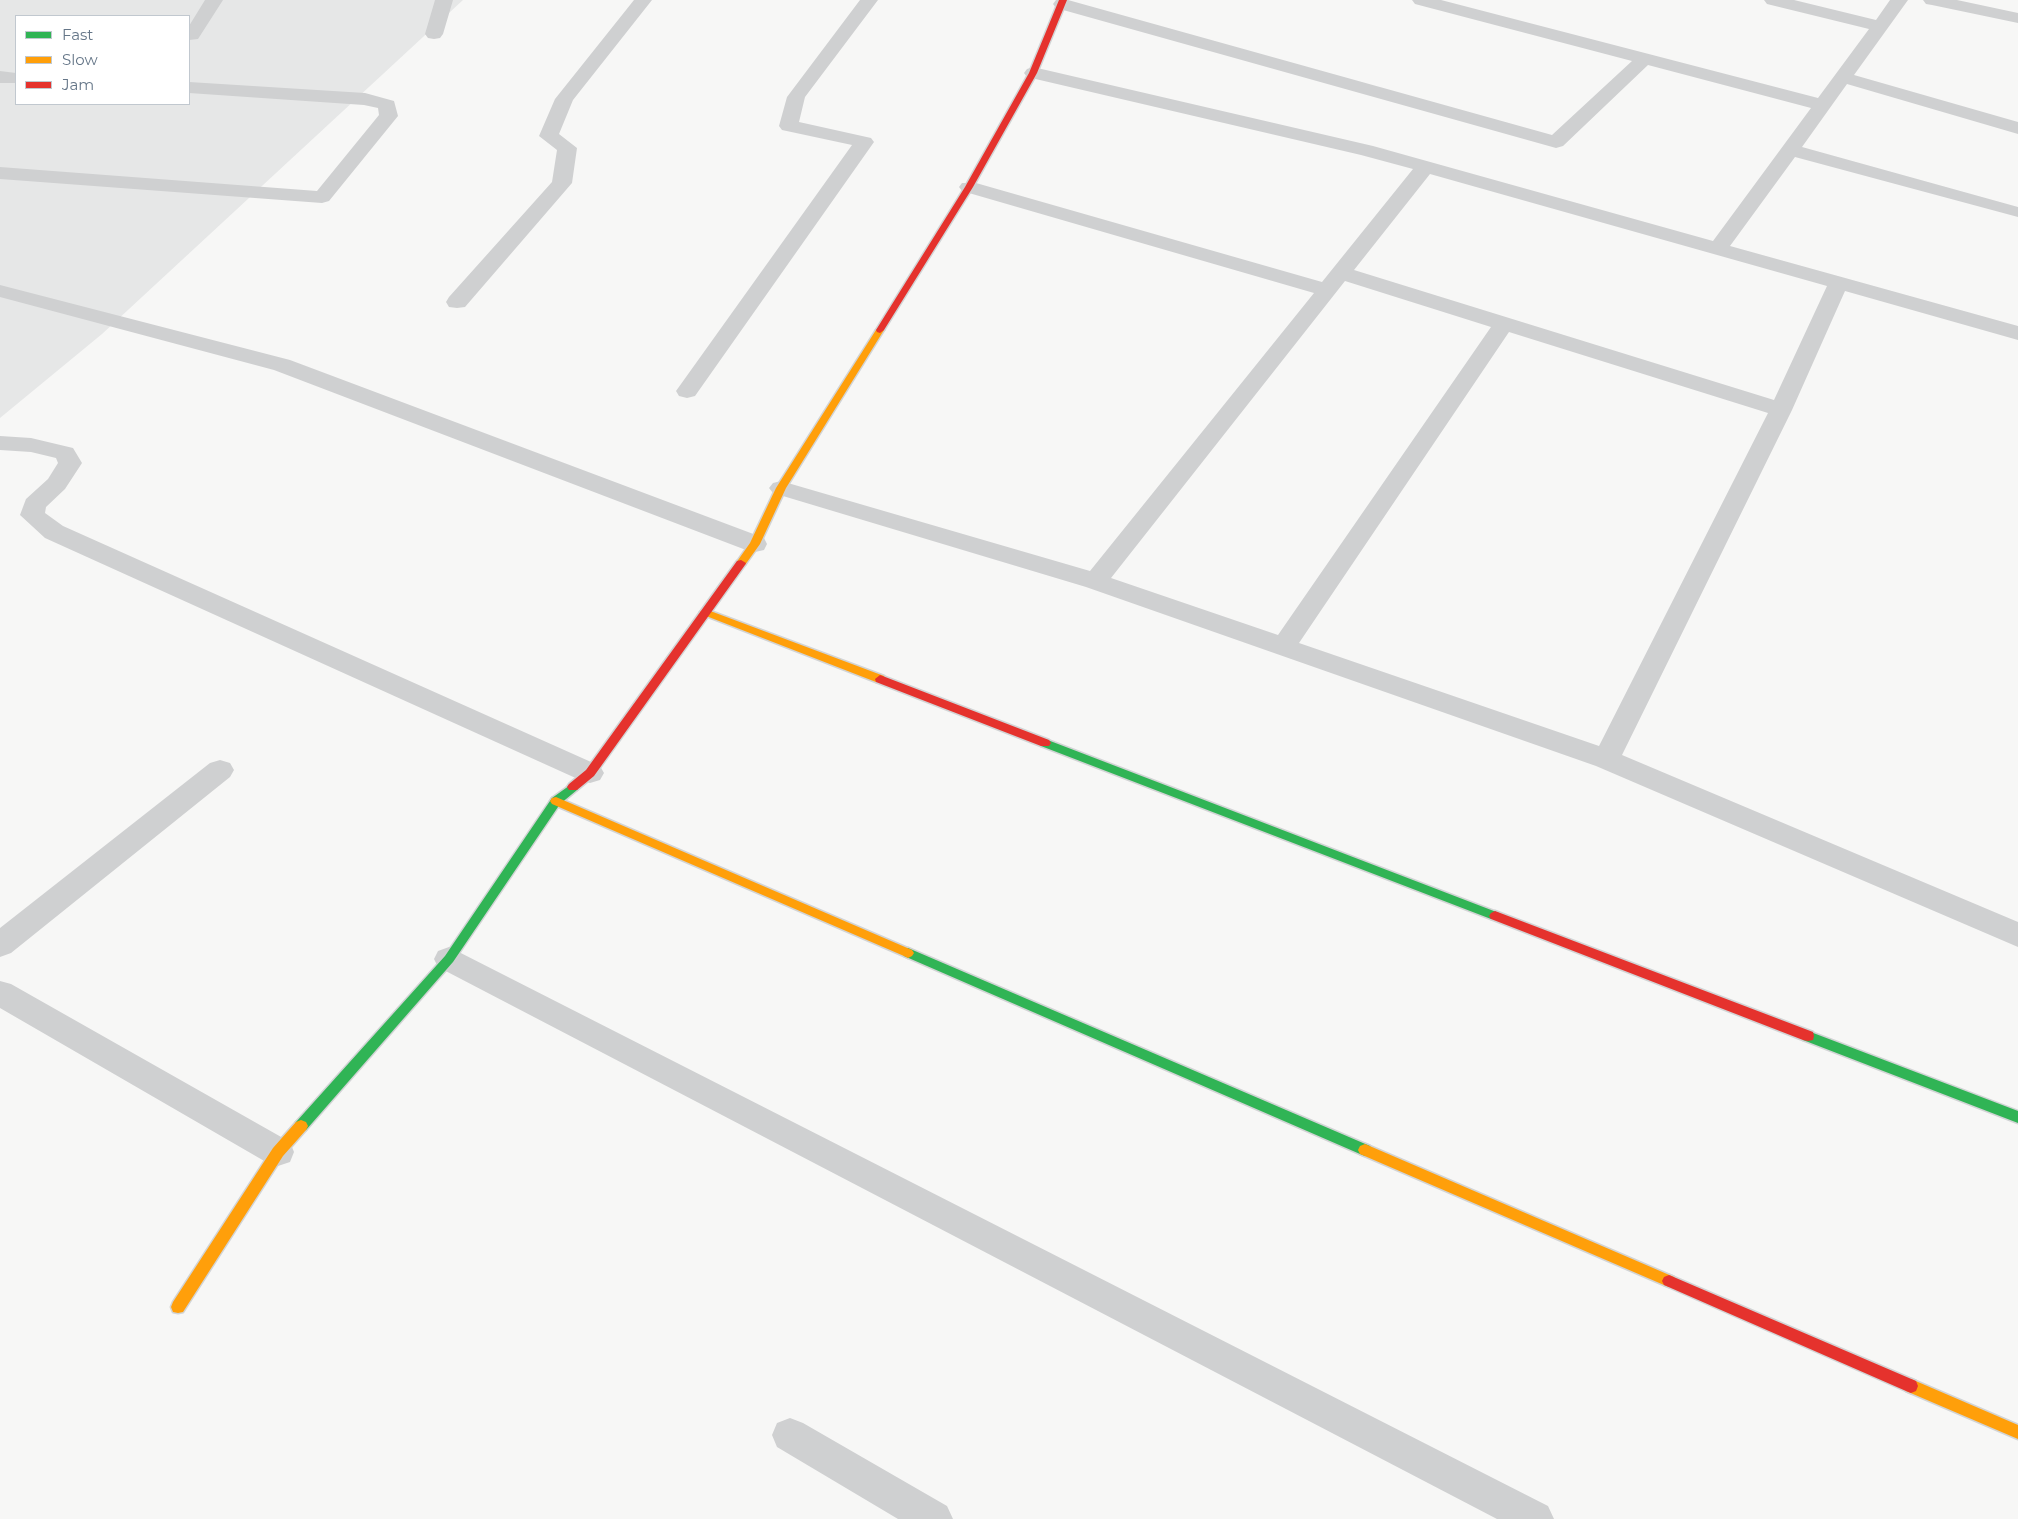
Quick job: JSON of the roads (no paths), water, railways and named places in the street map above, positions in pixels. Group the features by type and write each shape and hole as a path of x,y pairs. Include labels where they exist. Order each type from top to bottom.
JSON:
{"street":[{"path":"192,35 214,0"},
{"path":"434,34 444,0"},
{"path":"457,302 562,183 567,148 549,136 564,99 643,0"},
{"path":"687,391 864,142 789,126 796,97 869,0"},
{"path":"1422,0 1822,104"},
{"path":"1773,0 1879,26"},
{"path":"1718,248 1899,0"},
{"path":"1932,0 2018,18"},
{"path":"178,1307 278,1152 449,958 556,801 590,773 755,544 781,488 969,186 1033,73 1063,2 1556,142 1646,58"},
{"path":"1033,73 1366,150 2018,333"},
{"path":"1842,76 2018,128"},
{"path":"0,77 15,78"},
{"path":"0,173 322,197 389,116 387,105 365,99 190,87"},
{"path":"1789,149 2015,212"},
{"path":"1095,581 1426,166"},
{"path":"969,186 1504,324 1781,410"},
{"path":"1606,759 1781,410 1839,282"},
{"path":"0,291 282,365 755,544"},
{"path":"1284,647 1504,324"},
{"path":"0,443 31,446 65,454 70,464 57,484 35,504 32,515 54,532 590,773"},
{"path":"781,488 1095,581 1606,759 2018,935"},
{"path":"705,612 2018,1117"},
{"path":"7,929 220,770"},
{"path":"556,801 2018,1432"},
{"path":"449,958 1535,1519"},
{"path":"0,993 278,1152"},
{"path":"790,1435 934,1519"}]}
